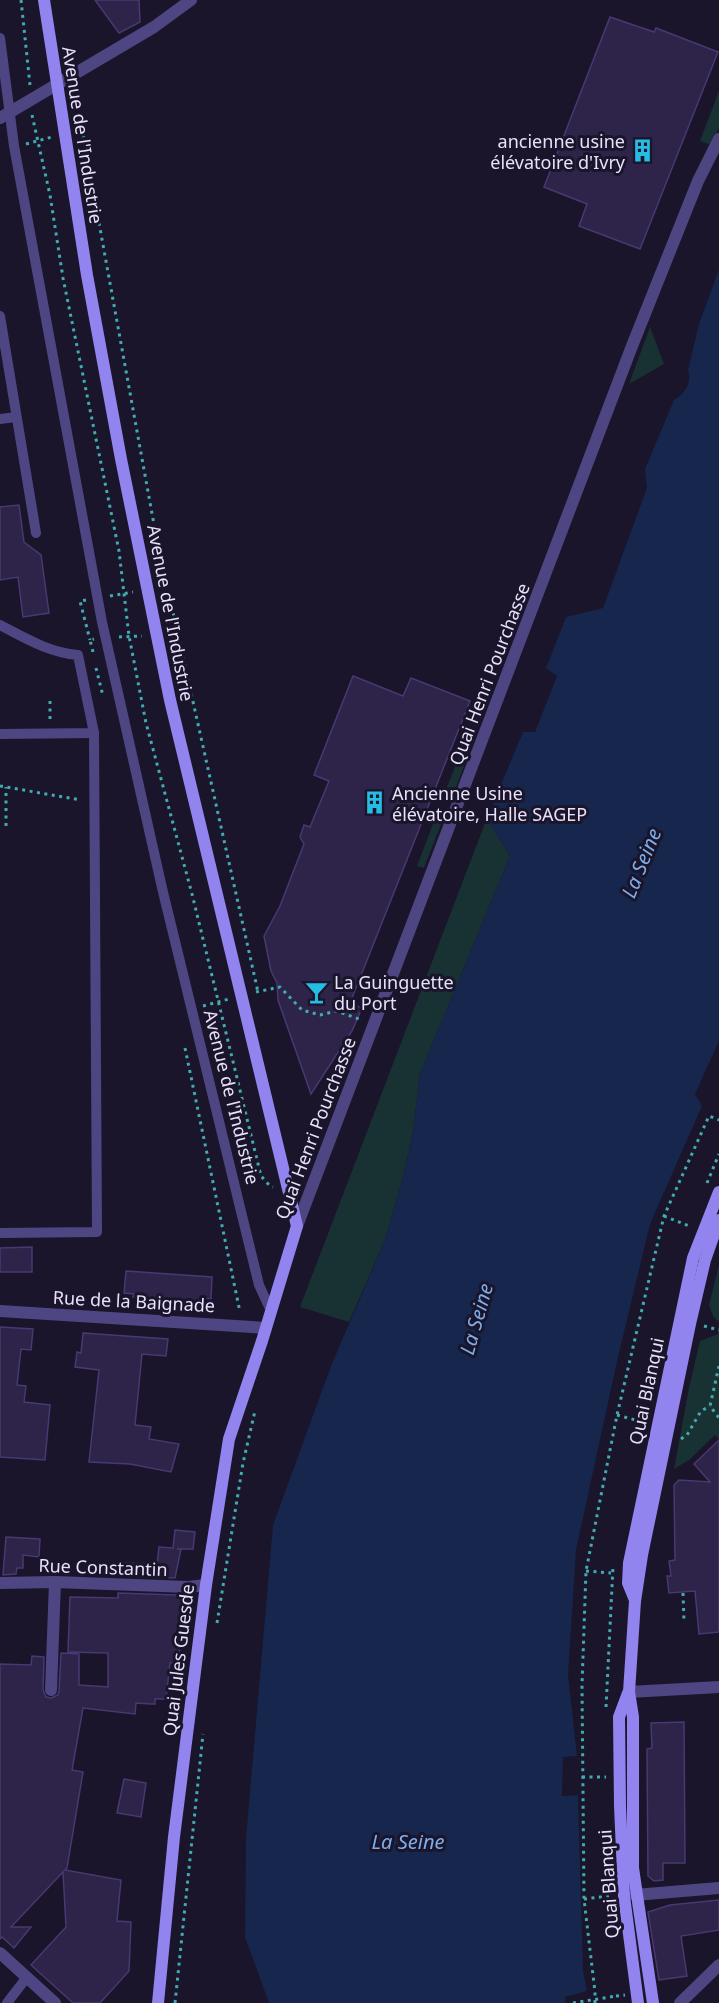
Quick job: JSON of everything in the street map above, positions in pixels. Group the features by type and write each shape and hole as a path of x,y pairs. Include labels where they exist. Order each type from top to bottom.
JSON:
{"main road":[{"name":"Avenue de l'Industrie","path":"44,0 50,53 58,84 87,275 121,459 170,700 297,1226"},
{"name":"Quai Blanqui","path":"635,1601 628,1583 629,1563 647,1473 693,1258 719,1192"},
{"name":"Quai Blanqui","path":"653,2003 635,1895 633,1868 633,1717 629,1692 635,1601 690,1324 705,1260 719,1220"},
{"name":"Quai Henri Pourchasse","path":"266,1328 297,1226"},
{"name":"Quai Jules Guesde","path":"158,2003 174,1837 206,1585 229,1439 266,1328"},
{"name":"Quai Blanqui","path":"629,1692 619,1717 620,1806 624,1896 638,2003"}],"street":[{"path":"170,0 170,15"},
{"path":"5,116 191,0"},
{"name":"Quai Henri Pourchasse","path":"297,1226 632,346 698,182 719,139"},
{"name":"Rue de la Baignade","path":"0,1311 266,1328"},
{"path":"51,1690 56,1582"},
{"name":"Rue Constantin","path":"0,1583 56,1582 188,1587 206,1585"},
{"path":"629,1692 719,1687"},
{"path":"635,1895 719,1888"},
{"path":"0,1953 55,2003"},
{"path":"680,2003 719,1965"}],"lane":[{"name":"Avenue de l'Industrie","path":"0,38 5,116 14,146 102,622 161,880 259,1285 271,1311"},
{"path":"0,316 36,533"},
{"path":"0,419 16,417"},
{"path":"0,626 36,644 66,654 78,655 94,733 97,1232 0,1233"},
{"path":"0,734 94,733"},
{"path":"7,2003 27,1977"}],"path":[{"path":"21,0 32,117 51,195 63,278 118,551 129,636 146,723 192,894 261,1176 270,1186 288,1187"},
{"path":"157,541 258,992"},
{"path":"50,701 51,733"},
{"path":"0,786 95,802"},
{"path":"6,787 6,826"},
{"path":"192,1008 280,987 302,1010 320,1016 336,1011 375,1024"},
{"path":"185,1046 240,1307 240,1326"},
{"path":"595,2003 596,1992 584,1899 582,1685 586,1571 617,1415 664,1216 709,1116 719,1120"},
{"path":"664,1216 689,1226"},
{"path":"699,1325 719,1330"},
{"path":"674,1438 684,1439 701,1411 710,1406 719,1366"},
{"path":"710,1406 719,1418"},
{"path":"218,1623 243,1463 256,1407"},
{"path":"617,1415 643,1422"},
{"path":"586,1571 612,1573"},
{"path":"683,1593 684,1621"},
{"path":"175,2003 204,1726"},
{"path":"582,1777 606,1777"},
{"path":"584,1899 613,1896"},
{"path":"573,2003 616,1996"}],"green space":[{"path":"719,91 719,127 712,145 700,141"},
{"path":"650,327 664,364 629,384"},
{"path":"467,737 474,740 453,795 445,792"},
{"path":"436,816 443,819 424,868 417,866"},
{"path":"487,818 510,856 420,1074 413,1132 385,1240 349,1322 300,1307"},
{"path":"719,1265 719,1322 713,1316 709,1305"},
{"path":"719,1322 719,1439 715,1435 689,1460 674,1469 700,1341 718,1334"}],"water":[{"name":"La Seine","path":"719,269 719,1041 695,1094 702,1106 650,1224 576,1550 568,1675 577,1756 563,1757 562,1796 578,1795 583,1971 587,1991 565,1997 565,2003 269,2003 245,1937 246,1838 273,1525 331,1366 385,1240 413,1132 420,1074 510,856 487,818 523,732 535,732 557,676 546,668 566,617 603,608 647,488 645,469 674,400 681,395 688,384 688,370 699,324"}],"building":[{"path":"95,0 139,0 140,22 119,33"},
{"name":"ancienne usine élévatoire d'Ivry","path":"610,17 654,32 656,28 718,52 640,249 579,226 587,204 544,187"},
{"path":"19,505 24,542 41,555 49,613 23,617 18,577 0,580 0,507"},
{"name":"Ancienne Usine élévatoire, Halle SAGEP","path":"353,676 403,696 411,678 470,701 350,1003 362,1008 352,1031 311,1094 278,1000 277,983 271,971 264,936 280,906 304,844 300,837 304,825 310,827 329,781 314,775"},
{"path":"32,1247 32,1272 0,1272 0,1248"},
{"path":"126,1271 212,1277 211,1299 197,1300 196,1310 180,1309 181,1300 154,1298 153,1307 137,1307 138,1297 124,1293"},
{"path":"0,1327 33,1329 31,1350 21,1349 17,1385 26,1386 24,1402 50,1405 45,1460 0,1457"},
{"path":"83,1333 168,1339 166,1356 142,1354 135,1425 151,1427 149,1439 179,1444 171,1472 130,1464 89,1462 99,1370 75,1367 77,1352 81,1353"},
{"path":"719,1440 719,1632 699,1634 695,1591 669,1593 667,1576 671,1576 669,1561 675,1560 674,1485 679,1480 710,1482 694,1464"},
{"path":"175,1530 195,1532 193,1549 181,1549 175,1578 119,1576 119,1563 157,1564 159,1547 173,1548"},
{"path":"6,1537 40,1539 39,1557 23,1555 23,1568 17,1568 16,1574 3,1575"},
{"path":"118,1593 176,1595 185,1606 178,1663 170,1663 166,1699 155,1699 155,1704 136,1703 135,1714 83,1708 72,1770 83,1772 65,1870 121,1880 117,1921 131,1922 129,1971 100,2003 73,2003 31,1965 66,1927 63,1872 11,1927 31,1927 14,1948 2,1937 0,1939 0,1664 31,1665 32,1656 44,1657 43,1690 46,1697 51,1698 58,1695 59,1691 61,1653 79,1654 79,1685 108,1687 108,1653 68,1652 70,1597 118,1598"},
{"path":"684,1722 685,1863 663,1863 663,1880 654,1881 648,1876 647,1749 652,1748 651,1723"},
{"path":"124,1779 146,1783 141,1817 117,1813"},
{"path":"719,1900 719,1930 681,1936 687,1976 659,1980 648,1912 670,1905"}],"place":[{"name":"ancienne usine élévatoire d'Ivry","path":"643,151"},
{"name":"Ancienne Usine élévatoire, Halle SAGEP","path":"374,803"},
{"name":"La Guinguette du Port","path":"316,992"}]}
